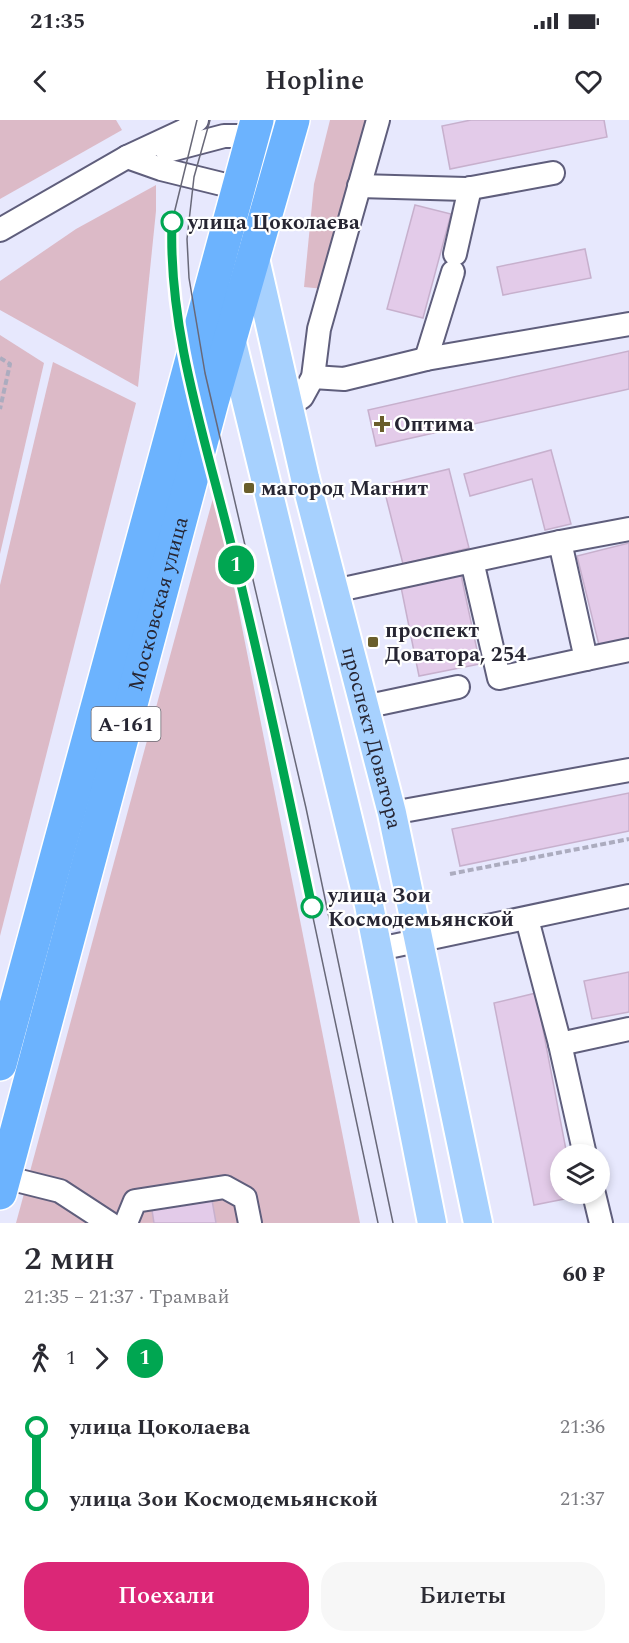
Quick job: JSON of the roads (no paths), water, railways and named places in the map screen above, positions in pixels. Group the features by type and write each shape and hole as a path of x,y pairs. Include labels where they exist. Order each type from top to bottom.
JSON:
{"highway":[{"path":"254,128 289,132"},
{"name":"Московская улица","path":"0,1064 254,128"},
{"name":"Московская улица","path":"2,1185 230,334 289,132"},
{"path":"238,188 270,198"}],"main road":[{"name":"проспект Доватора","path":"254,254 288,406 392,813 478,1223"},
{"name":"проспект Доватора","path":"214,276 379,949 432,1223"}],"street":[{"path":"288,406 302,397 314,377 320,329 378,120"},
{"path":"0,230 187,123"},
{"path":"127,157 169,151 254,128"},
{"path":"127,157 160,169 238,188"},
{"path":"359,186 470,188 553,173"},
{"path":"426,359 454,263 470,188"},
{"path":"314,377 344,379 426,359 629,324"},
{"path":"334,591 629,529"},
{"path":"560,542 586,660"},
{"path":"472,561 499,678 629,650"},
{"path":"364,707 458,687"},
{"path":"392,813 629,770"},
{"path":"379,949 629,896"},
{"path":"526,919 560,1044 583,1144"},
{"path":"560,1044 629,1029"},
{"path":"2,1185 60,1191 109,1223"},
{"path":"126,1223 135,1201 225,1187 245,1198 250,1223"},
{"path":"596,1204 601,1223"}],"tram line":[{"path":"197,120 172,222 173,291 195,399 244,593 378,1223"},
{"path":"210,120 194,177 187,239 189,278 205,373 306,808 393,1223"},
{"name":"1","path":"172,222 173,291 195,399 244,593 312,907"}],"place":[{"name":"улица Цоколаева","path":"172,222"},
{"name":"Оптима","path":"382,424"},
{"name":"магород Магнит","path":"249,488"},
{"name":"проспект Доватора, 254","path":"373,642"},
{"name":"улица Зои Космодемьянской","path":"312,907"}]}
